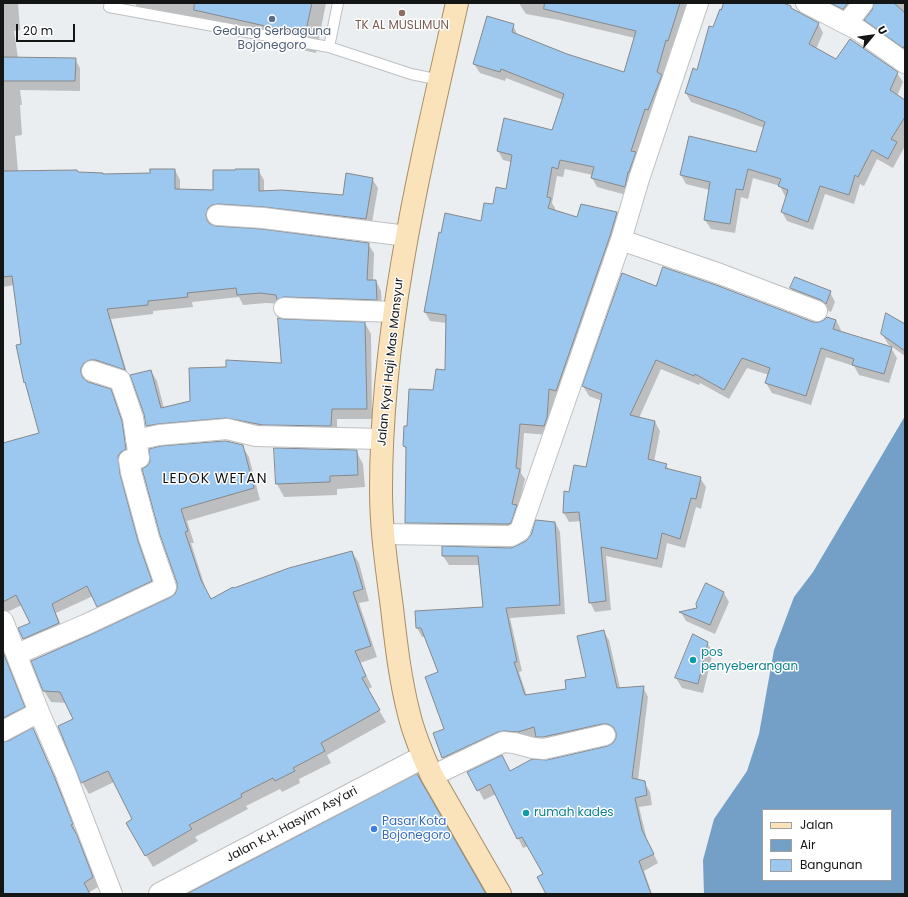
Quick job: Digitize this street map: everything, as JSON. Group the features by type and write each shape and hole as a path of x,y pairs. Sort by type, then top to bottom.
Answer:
{"main road":[{"name":"Jalan Kyai Haji Mas Mansyur","path":"457,3 407,236 394,312 382,439 381,492 383,534 397,652 409,714 423,756 432,776 500,894"},
{"name":"Jalan K.H. Hasyim Asy'ari","path":"160,894 423,756"}],"street":[{"path":"383,534 511,536 520,531 621,240 639,179 698,3"},
{"path":"806,3 847,23 905,63"},
{"path":"847,23 863,3"},
{"path":"217,215 263,218 407,236"},
{"path":"621,240 720,274 817,311"},
{"path":"284,308 394,312"},
{"path":"17,654 87,624 166,587 149,538 131,472 129,460 139,458 133,418 120,380 92,371"},
{"path":"136,440 159,435 227,429 256,436 382,439"},
{"path":"3,621 39,712 65,772 112,894"},
{"path":"3,731 39,712"},
{"path":"432,776 503,742 544,749 605,735"}],"lane":[{"path":"110,3 109,7 329,47 411,74 440,80"},
{"path":"329,47 338,3"}],"water":[{"path":"905,416 905,894 704,894 703,860 714,819 747,771 759,734 774,650 794,597 813,572"}],"building":[{"name":"Gedung Serbaguna Bojonegoro","path":"195,3 312,3 305,35 194,10"},
{"path":"545,3 680,3 668,41 666,40 657,72 662,75 648,110 645,109 631,151 636,152 628,172 625,187 591,178 594,167 560,160 558,169 552,167 547,197 551,198 548,208 577,217 581,204 617,212 556,391 549,389 547,418 544,426 520,424 516,468 520,469 512,504 517,505 511,523 405,523 406,447 403,446 404,426 407,426 409,389 433,390 436,369 445,370 446,315 424,312 439,232 441,233 445,213 481,221 484,203 493,204 496,187 506,189 512,155 497,151 504,118 552,130 564,94 501,69 500,72 473,64 487,16 514,24 512,32 567,54 624,72 636,31 544,9"},
{"path":"724,3 783,3 791,6 791,8 819,23 809,44 836,59 850,39 898,72 890,90 905,100 905,117 891,139 897,142 888,159 872,150 858,177 855,175 849,195 820,186 808,222 781,212 788,190 778,186 781,179 748,169 743,190 736,189 730,224 704,220 710,182 680,175 689,136 756,152 765,122 736,110 685,93 693,68 697,70 709,26 713,27"},
{"path":"831,3 848,3 843,9"},
{"path":"874,3 894,3 905,13 905,45 903,48 864,20 872,10"},
{"path":"3,57 76,58 75,81 3,81"},
{"path":"150,169 175,169 175,189 213,190 213,170 259,169 259,191 282,190 343,195 346,173 373,178 366,219 264,207 218,204 212,205 208,208 206,215 210,224 216,226 262,229 369,243 367,280 376,280 377,300 284,297 277,300 276,295 260,293 237,295 236,288 187,293 188,297 148,301 148,305 107,309 125,370 96,360 90,360 84,363 81,368 81,373 83,378 88,382 111,389 122,421 126,449 118,456 120,474 138,541 152,581 97,607 87,586 52,604 59,623 23,639 18,628 30,623 16,595 3,602 3,443 39,433 25,382 24,383 16,345 21,344 12,276 3,277 3,171 77,170 78,172 103,174 150,173"},
{"path":"663,267 716,285 813,322 819,322 827,317 836,320 833,329 892,347 884,374 852,365 854,359 821,348 806,396 765,383 770,368 742,358 724,390 695,374 694,376 656,360 630,415 655,421 648,459 667,464 665,468 701,477 696,499 691,498 680,539 662,533 657,559 601,547 606,601 589,603 579,512 563,513 564,491 569,492 574,465 586,467 602,394 582,386 622,273 656,286"},
{"path":"795,277 831,291 826,304 821,300 790,288"},
{"path":"886,313 905,324 905,351 881,334"},
{"path":"278,318 365,322 367,409 332,409 331,426 263,425 226,418 146,426 144,414 130,375 151,370 161,408 190,401 189,368 226,367 226,360 281,363"},
{"path":"226,441 243,445 254,488 181,509 188,531 185,532 201,580 211,599 233,587 234,588 289,568 352,551 363,589 353,592 371,646 355,651 366,676 362,678 380,710 321,743 325,751 293,768 295,771 275,781 273,778 241,794 242,797 189,825 192,829 145,856 126,823 132,819 108,771 81,783 58,726 73,719 60,692 43,691 31,661 92,634 175,594 177,583 160,535 142,469 150,462 149,449 161,446"},
{"path":"274,448 357,450 358,475 330,476 330,482 276,484"},
{"path":"536,520 555,522 560,605 506,608 517,662 514,662 525,695 566,689 565,680 586,677 577,636 604,630 617,688 644,686 632,778 645,781 647,795 635,798 642,830 654,854 639,861 651,894 546,894 537,877 543,874 522,837 517,839 490,784 477,791 467,772 502,755 510,771 532,759 547,760 608,746 613,743 616,738 616,732 613,727 608,724 602,724 543,737 536,737 534,727 518,732 498,732 442,758 433,733 444,729 425,677 438,672 421,628 416,628 415,611 483,607 478,556 442,556 442,546 511,548 526,541 531,535"},
{"path":"706,583 724,592 710,625 679,612 697,608 696,604"},
{"name":"pos penyeberangan","path":"693,634 708,642 698,684 675,678"},
{"path":"3,652 25,707 3,718"},
{"path":"33,728 54,776 73,824 71,825 77,835 93,877 84,883 90,894 3,894 3,742 8,741"},
{"name":"Pasar Kota Bojonegoro","path":"417,774 486,894 187,894"}],"place":[{"name":"TK AL MUSLIMUN","path":"402,13"},
{"name":"Gedung Serbaguna Bojonegoro","path":"272,19"},
{"name":"pos penyeberangan","path":"693,660"},
{"name":"rumah kades","path":"526,813"},
{"name":"Pasar Kota Bojonegoro","path":"374,829"}],"district":[{"name":"LEDOK WETAN","path":"215,479"}]}
